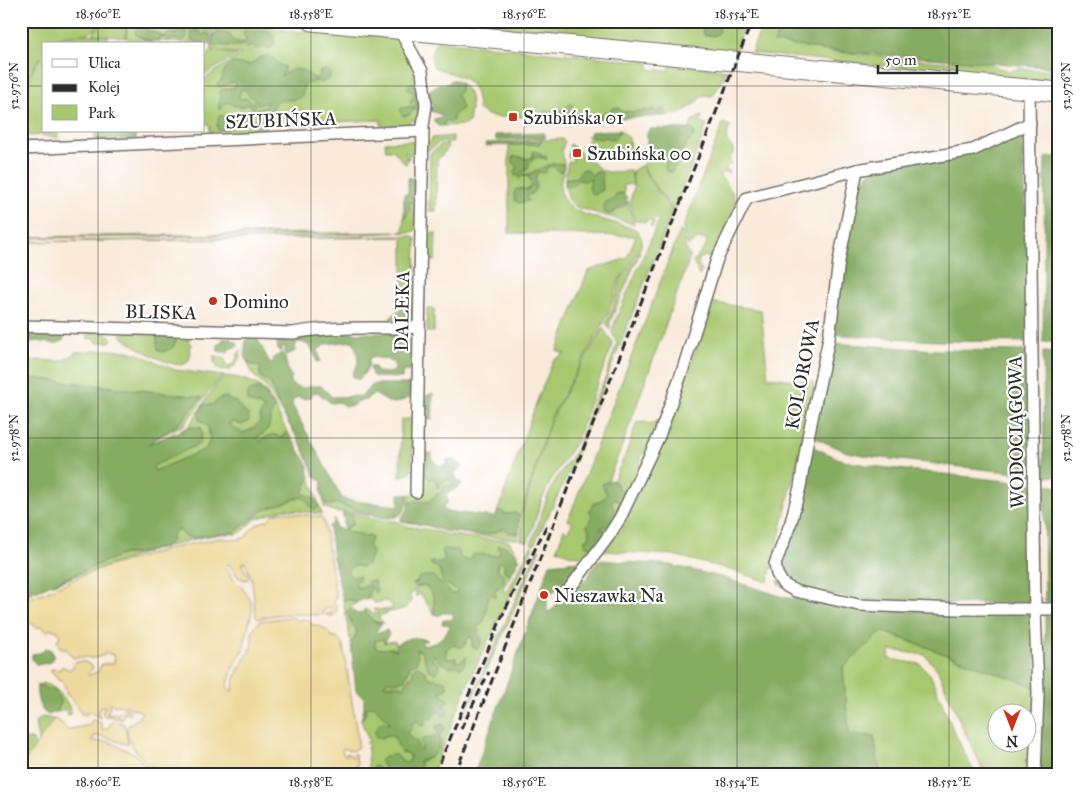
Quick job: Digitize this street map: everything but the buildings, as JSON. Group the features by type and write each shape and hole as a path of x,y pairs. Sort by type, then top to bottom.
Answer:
{"main road":[{"path":"312,21 1059,92"}],"street":[{"name":"DALEKA","path":"399,29 422,71 426,105 423,131 416,492"},
{"name":"WODOCIĄGOWA","path":"1029,89 1034,610 1038,693 1035,774"},
{"path":"567,592 620,518 659,436 683,369 717,259 747,198 857,170 973,150 1030,123"},
{"name":"SZUBIŃSKA","path":"21,149 423,131"},
{"name":"KOLOROWA","path":"857,170 839,261 829,338 808,437 800,487 792,522 775,564 776,571 781,581 795,591 860,605 1034,610"},
{"name":"BLISKA","path":"21,326 294,333 315,328 392,329 419,327"},
{"path":"1034,610 1059,609"}],"green space":[{"path":"21,21 105,21 90,32 64,35 54,42 42,42 42,56 27,80 21,98"},
{"path":"108,21 125,21 126,38 93,34 95,30"},
{"path":"126,21 208,21 211,38 209,35 202,42 155,41 160,38 175,37 166,36 142,38 152,42 127,39"},
{"path":"210,21 257,24 287,31 300,32 313,29 397,38 401,41 402,50 406,52 411,60 406,60 412,61 417,73 423,101 418,98 416,90 414,100 417,100 416,106 407,107 410,113 417,108 422,110 419,121 416,124 415,121 411,120 409,123 410,127 381,129 381,120 287,124 288,118 280,113 282,121 276,125 271,115 277,102 286,99 290,100 303,89 303,86 319,81 318,77 315,79 307,73 289,71 281,76 285,72 273,58 261,57 250,65 235,64 228,66 219,87 233,82 236,84 235,87 225,89 218,107 223,107 227,102 239,107 250,102 240,99 240,91 243,89 256,100 268,102 261,109 257,109 257,129 221,131 237,118 241,120 241,116 229,121 224,117 217,126 219,131 209,132 210,126 205,123 205,78 241,54 211,50 212,44 215,46 248,45 259,49 247,38 242,43 214,34 213,39"},
{"path":"439,21 746,21 735,52 441,24"},
{"path":"707,21 719,23 719,33 714,36 704,35 702,26"},
{"path":"764,21 789,21 805,43 818,50 941,62 953,61 959,56 983,59 999,68 1010,71 1021,68 1059,70 1059,83 751,53"},
{"path":"782,21 1059,21 1059,68 825,50 774,43"},
{"path":"139,28 160,34 161,37 166,36 170,32 175,36 177,31 181,29 187,35 186,39 180,41 160,38 152,42 136,35 135,30"},
{"path":"249,29 255,32 263,30 271,32 275,38 273,47 259,49 253,46 247,48 243,45 215,46 212,44 214,34 218,32 230,35 233,40 245,42 247,39 243,35 244,31"},
{"path":"197,30 203,35 207,32 211,38 211,44 206,46 205,42 191,41 192,32"},
{"path":"86,34 107,36 110,42 57,42 69,36"},
{"path":"437,41 649,62 649,69 669,71 670,64 728,70 712,96 703,95 691,107 681,113 670,116 664,116 666,112 657,112 654,109 622,112 618,108 612,108 610,112 602,115 582,116 579,120 574,120 573,116 567,116 573,105 571,104 562,110 556,109 540,119 541,122 530,122 529,117 519,117 518,114 495,117 485,114 478,109 474,90 465,79 434,67 432,54"},
{"path":"210,52 238,54 205,74 205,60"},
{"path":"269,55 285,67 281,76 294,69 302,70 315,79 320,71 326,70 330,72 330,78 323,82 314,81 303,86 301,96 296,100 283,100 274,104 271,115 276,125 265,125 265,133 260,133 259,129 254,126 253,121 258,117 257,109 261,109 268,102 257,105 256,100 243,89 240,91 240,99 246,98 254,102 255,108 252,108 249,104 238,106 227,102 224,103 222,109 219,109 221,97 219,93 221,90 235,87 236,84 233,82 219,87 217,84 222,80 224,70 233,63 250,65 261,57"},
{"path":"42,57 42,132 58,132 58,138 41,135 29,136 28,132 21,132 21,101 36,63"},
{"path":"451,80 460,83 460,91 457,95 462,108 454,115 452,122 445,121 443,126 438,126 434,119 442,117 442,115 431,111 433,105 430,102 429,91 438,84 447,84"},
{"path":"411,83 417,84 418,98 421,100 422,110 414,109 409,115 403,116 400,111 401,108 416,106 416,99 411,104 410,102 415,96 415,93 408,90 408,86"},
{"path":"460,83 469,95 471,106 469,111 470,121 464,125 443,126 445,121 453,120 453,115 462,108 457,95"},
{"path":"571,104 573,105 567,116 573,116 574,120 541,122 540,116 543,111 562,110"},
{"path":"612,108 619,108 622,112 654,109 657,112 663,108 666,112 664,116 579,120 582,116 602,115 606,111 610,112"},
{"path":"244,111 244,120 237,119 219,131 217,126 219,116 222,115 229,121 235,115 240,117"},
{"path":"702,116 700,123 707,125 673,213 671,207 649,178 643,165 649,152 653,155 659,149 663,150 668,157 666,162 676,166 681,152 694,136 694,131 690,129 692,121"},
{"path":"723,123 731,126 727,140 732,147 733,153 729,160 732,163 725,168 725,170 729,170 728,173 724,172 719,175 734,196 736,206 735,212 709,267 710,259 705,256 699,259 698,264 702,271 699,276 693,262 706,246 707,239 698,239 688,246 683,229"},
{"path":"650,129 690,129 695,133 678,157 678,162 672,172 667,172 665,169 669,159 663,150 659,149 657,155 649,152 647,148 647,133"},
{"path":"620,130 629,138 630,148 626,152 615,155 609,154 597,149 588,142 588,135 599,138 606,137 618,135"},
{"path":"620,130 615,139 610,140 607,137 597,139 588,135 592,131"},
{"path":"1022,131 1033,342 936,341 832,334 853,207 860,183 870,172"},
{"path":"95,132 136,132 136,139 95,141"},
{"path":"545,133 545,138 496,140 495,135"},
{"path":"453,136 453,142 440,142 427,151 428,143 433,138"},
{"path":"563,139 565,141 562,150 564,164 551,164 524,175 522,172 529,163 537,157 544,159 534,154 528,159 514,156 517,169 514,172 529,177 533,185 527,190 520,188 516,201 523,203 527,199 525,197 532,193 536,187 535,179 537,173 546,171 548,167 553,166 559,172 563,171 561,190 566,203 572,208 587,215 635,229 642,239 641,247 619,279 609,313 551,417 520,517 516,513 506,514 498,510 554,359 565,354 557,351 588,271 627,258 636,236 509,233 509,146 539,144 542,140"},
{"path":"542,140 539,144 486,146 486,143"},
{"path":"412,141 415,145 415,152 409,154 408,160 408,154 405,151 407,163 405,164 393,150 386,150 385,142"},
{"path":"448,144 445,152 437,160 436,211 429,211 430,153 441,145"},
{"path":"570,144 600,169 607,172 631,171 633,186 629,184 624,186 624,194 621,193 615,196 608,214 612,214 623,207 628,201 634,224 576,207 569,200 565,186 580,180 591,178 590,184 594,195 592,175 585,169 577,177 565,179 568,162 573,161 572,157 568,158"},
{"path":"532,152 540,153 541,156 546,156 547,160 537,157 529,163 528,169 522,172 524,175 547,165 557,163 564,164 564,169 559,172 553,166 548,167 544,173 538,172 534,190 526,197 529,201 518,203 514,196 516,189 527,190 533,185 529,177 523,176 519,179 519,173 515,176 514,172 517,169 513,162 514,156 528,159 532,157 534,154"},
{"path":"1059,156 1059,343 1043,342 1045,158"},
{"path":"642,165 648,178 670,208 670,219 571,468 534,545 531,544 548,495 558,476 577,449 593,404 605,379 617,343 612,332 616,319 659,220 655,218 652,227 650,226 652,222 650,219 647,222 635,221 630,201 634,187 632,171"},
{"path":"585,169 592,175 596,172 601,172 603,190 594,195 591,193 589,188 591,178 585,181 578,180 571,186 565,186 565,179 577,177 581,170"},
{"path":"408,178 413,178 414,201 409,203 410,210 404,218 404,194 408,194"},
{"path":"414,178 417,178 416,230 412,232 328,235 21,238 21,187 24,237 403,232 404,218 406,217 409,203 414,201"},
{"path":"621,193 627,198 626,203 610,214 604,212 604,203 613,199 616,194"},
{"path":"680,231 682,232 690,257 621,449 607,482 602,484 607,495 604,499 593,504 592,516 587,526 590,532 589,538 584,540 594,549 580,556 567,553 557,549 564,529 567,532 573,523 568,520"},
{"path":"428,233 436,233 435,261 428,260"},
{"path":"412,236 416,239 414,313 410,311 405,300 403,300 403,237 21,242"},
{"path":"640,252 610,322 610,330 606,323 612,312 621,278 628,272"},
{"path":"403,300 410,302 410,311 414,313 413,321 406,322 400,319 395,322 393,319 389,319 402,307"},
{"path":"709,302 761,310 768,377 814,382 806,425 768,582 673,555 604,551 622,529 672,414 699,341"},
{"path":"427,309 434,309 434,332 427,332"},
{"path":"603,328 612,341 612,347 576,442 551,480 542,499 528,542 521,540 523,511 550,422"},
{"path":"21,330 61,331 64,336 63,341 55,344 38,341 21,343"},
{"path":"89,332 104,333 112,339 110,342 97,343 95,339 87,338 86,334"},
{"path":"121,333 156,333 167,338 165,333 187,336 192,345 189,347 190,359 185,364 164,361 123,338"},
{"path":"156,333 165,333 167,338 175,336 176,342 172,348 163,352 158,350"},
{"path":"315,333 396,333 399,340 409,346 412,358 410,368 408,371 402,372 402,378 375,377 372,375 370,366 375,367 376,372 389,373 395,371 395,367 391,361 372,357 369,359 366,371 358,380 353,377 358,360 357,350 353,341 326,344 318,350 320,361 317,362 313,351 306,344 298,342 295,351 287,355 285,353 285,346 283,346 281,352 278,350 277,342 266,336"},
{"path":"403,333 413,341 414,371 408,371 410,368 396,334"},
{"path":"251,336 256,336 270,363 274,362 273,358 282,353 292,377 291,384 300,388 321,386 332,397 362,396 375,384 413,384 412,397 396,403 388,402 375,394 352,406 345,406 339,402 331,403 317,392 313,393 311,397 304,399 298,397 293,400 292,405 342,498 399,506 399,494 408,494 402,513 396,517 381,517 337,503 331,505 324,503 321,491 322,482 315,476 302,446 280,409 271,384 260,376 261,367 251,364 246,360 246,340"},
{"path":"231,338 232,341 237,342 238,346 229,349 228,353 218,351 218,345 223,339"},
{"path":"830,343 936,350 1034,351 1034,475 873,457 847,452 813,437"},
{"path":"128,351 175,370 224,376 216,382 185,424 155,439 181,422 201,397 21,377 21,368 32,361 59,361 70,357 75,352"},
{"path":"241,351 238,362 230,370 219,369 214,362 214,355 225,359 227,366 234,364 238,353"},
{"path":"1043,352 1059,353 1059,477 1044,476"},
{"path":"246,359 250,364 261,367 259,373 271,384 280,409 268,389 253,375"},
{"path":"226,376 249,381 264,390 287,431 281,438 260,442 257,437 269,426 269,418 274,409 248,402 259,405 264,409 260,415 260,422 251,430 242,433 228,424 234,422 241,425 249,421 236,402 231,401 199,419 208,426 210,440 206,449 154,471 152,466 199,444 201,428 188,427 217,383"},
{"path":"21,377 202,397 181,422 147,445 188,427 201,428 202,434 199,444 153,466 154,471 206,449 210,440 208,426 199,419 200,411 204,404 212,405 220,398 227,397 231,401 237,402 237,406 241,406 243,411 248,414 249,421 241,425 234,422 228,424 242,433 251,430 260,422 260,415 264,409 259,405 248,402 247,394 252,390 259,389 267,395 267,401 273,404 274,409 268,428 257,437 260,441 273,434 281,438 287,431 307,463 310,477 303,493 313,497 319,507 315,510 301,497 264,510 235,532 191,538 177,530 172,535 173,540 162,547 143,552 123,554 21,597"},
{"path":"433,393 432,420 426,419 430,409 425,409 426,396"},
{"path":"413,418 411,473 400,477 401,420"},
{"path":"660,420 649,447 642,455 639,470 607,533 599,530 612,505 612,499 615,499 618,489 617,483 613,481 625,456 637,422 650,424"},
{"path":"811,446 844,461 871,466 1034,484 1035,602 958,604 860,600 778,585"},
{"path":"423,453 427,453 438,488 442,482 448,479 454,485 444,489 427,502 409,503 409,494 421,494"},
{"path":"427,453 432,453 432,459 439,466 447,464 447,460 453,460 463,466 454,473 457,480 462,483 446,495 448,501 447,504 443,505 445,511 495,517 498,510 506,514 516,513 520,517 519,533 509,533 504,528 482,535 443,531 429,526 401,521 401,518 408,509 409,503 414,501 428,502 442,492 444,486 454,485 448,479 442,482 438,488 434,478 429,479 424,469 427,466"},
{"path":"310,477 322,514 284,509 256,519 237,534 203,537 157,549 53,584 123,554 136,554 172,535 177,530 182,532 235,532 264,510 301,497 318,507 303,493"},
{"path":"611,480 617,483 618,489 623,491 622,499 619,502 615,499 612,500 612,505 616,512 613,520 606,527 601,527 600,530 604,529 607,533 594,549 586,546 584,540 589,538 590,532 587,526 592,516 589,511 607,495 602,484"},
{"path":"1044,485 1059,487 1059,602 1045,602"},
{"path":"324,503 336,503 370,516 350,512 336,512 324,507"},
{"path":"343,513 352,514 353,525 346,527 346,531 359,533 362,536 370,535 372,540 368,544 372,552 368,563 362,567 354,565 347,572 352,577 360,576 359,580 355,581 357,588 369,585 367,581 374,581 377,590 375,593 371,586 368,597 356,603 351,600 343,600 333,557 329,526 332,525 334,519 336,528 343,530 343,522 345,520"},
{"path":"352,514 380,521 396,521 406,526 443,534 504,540 510,542 520,559 518,562 517,559 500,550 500,553 496,556 482,554 468,560 445,559 441,563 431,562 431,565 436,566 457,590 457,593 451,594 433,576 414,583 416,587 424,585 432,594 434,614 421,595 418,594 416,597 416,590 414,590 412,594 409,594 411,603 408,606 378,617 384,623 372,621 363,610 365,609 377,615 378,613 373,609 387,610 393,608 386,601 374,603 371,599 361,600 368,597 370,585 376,592 374,581 368,582 369,585 357,588 352,577 346,572 354,565 372,539 370,535 362,537 346,531 346,527 351,526"},
{"path":"504,528 515,534 519,533 518,539 476,536 461,532 478,534 499,531"},
{"path":"498,545 511,550 518,562 511,574 504,571 504,564 501,562 497,564 497,569 504,575 504,582 494,591 497,596 495,597 493,594 489,596 485,618 482,624 478,626 480,631 477,634 482,638 482,643 478,649 472,647 472,637 468,637 465,645 460,648 453,645 446,649 446,657 449,659 456,658 455,662 467,657 464,665 459,668 457,666 449,667 437,660 435,655 433,655 432,660 439,664 440,669 436,673 428,669 422,652 416,649 418,658 416,663 409,666 405,680 387,681 384,685 400,685 404,688 413,675 413,668 418,666 424,670 428,678 445,681 448,685 446,690 440,692 447,698 448,702 443,706 447,708 448,713 445,717 438,711 431,719 426,718 425,725 421,726 417,721 412,723 412,728 407,733 411,739 417,740 419,749 422,750 421,740 435,736 438,733 436,726 443,724 445,729 440,735 438,750 432,756 418,762 421,763 418,772 411,768 412,774 373,774 372,769 374,766 379,768 381,773 385,773 380,761 385,756 395,755 407,764 410,759 409,754 401,752 394,737 387,735 382,738 375,736 375,730 381,722 386,722 389,725 389,721 374,706 367,708 361,720 364,698 356,691 351,643 356,637 357,630 352,625 347,611 351,608 357,614 364,612 370,616 372,621 382,624 376,631 378,633 387,630 389,634 386,643 384,643 383,639 375,641 375,647 379,649 392,648 396,651 397,644 412,638 428,640 422,641 422,645 432,644 446,633 451,625 442,624 443,620 451,620 454,616 451,613 442,613 439,616 434,614 434,601 430,591 424,585 416,587 413,584 418,582 418,578 433,576 451,594 457,593 457,590 443,583 441,574 438,569 431,565 431,562 441,563 445,559 442,552 443,549 457,550 461,558 468,560 475,554 496,556 500,553"},
{"path":"531,546 533,547 469,681 432,774 412,774 410,768 417,762 430,758 441,745 440,735 443,725 436,726 438,733 435,737 428,737 423,750 419,750 407,733 411,723 426,718 438,711 441,712 444,697 440,692 444,681 428,678 424,670 410,677 404,688 384,686 387,681 395,682 408,673 415,649 422,652 428,669 436,673 432,655 449,667 463,665 466,658 455,662 456,658 449,659 446,657 446,649 453,645 465,645 468,637 472,637 482,643 477,634 478,625 485,620 486,603 489,596 493,593 497,596 494,591 500,587 497,564 501,562 504,564 504,571 511,574 502,590 507,592"},
{"path":"538,549 540,549 500,642 464,715"},
{"path":"587,560 579,573 547,596 547,613 556,607 556,601 586,580 598,560 671,565 721,577 783,597 859,609 1035,612 1036,687 882,631 843,668 849,734 874,736 880,774 474,774 550,564"},
{"path":"343,600 351,600 356,603 347,611 356,631 356,635 351,643"},
{"path":"1045,611 1059,611 1059,774 1039,774 1045,681"},
{"path":"881,631 1036,687 1035,702 988,702 988,752 1032,752 1031,774 985,774 937,669 925,655 890,650 889,659 920,664 930,674 954,732 975,774 880,774 874,736 849,735 843,668"},
{"path":"383,639 384,643 396,642 396,651 392,648 379,649 375,647 375,641"},
{"path":"45,648 50,649 54,655 51,662 37,665 32,660 32,654 40,653"},
{"path":"44,683 54,688 62,695 72,714 66,715 67,712 64,709 57,712 61,703 53,689 37,686"},
{"path":"37,686 53,690 56,693 61,703 57,712 48,715 42,710 37,694"},
{"path":"373,706 389,721 387,735 396,739 404,746 409,760 407,764 395,755 384,767 385,773 368,774 367,747 369,746 366,743 369,741 361,720 367,708"},
{"path":"42,717 54,719 63,724 28,774 23,740 32,739 36,747 39,746 35,722"}],"sand":[{"path":"282,512 321,517 324,521 336,597 333,603 337,606 336,614 332,616 326,615 327,613 332,614 331,611 333,609 330,607 323,611 324,614 321,615 281,615 258,619 256,617 252,580 245,562 243,562 242,566 249,576 248,579 244,580 238,577 229,564 226,567 251,601 252,610 243,650 233,667 227,687 233,691 237,674 250,650 252,633 260,621 292,617 297,621 301,619 309,620 312,625 326,630 332,637 337,637 343,645 358,741 358,747 352,751 343,748 342,751 345,756 347,753 352,757 354,753 356,755 355,758 358,763 356,767 357,774 158,774 136,751 128,737 129,724 138,719 142,712 126,706 114,706 111,703 109,704 108,715 114,713 119,717 117,714 126,708 131,715 124,713 121,720 105,716 102,713 105,707 103,706 98,712 100,718 88,711 86,715 82,714 72,699 66,694 67,691 61,680 51,672 51,669 60,670 62,666 69,670 75,662 81,662 87,663 93,668 87,674 90,675 99,671 100,666 103,664 113,664 114,655 107,653 93,658 73,658 66,649 60,647 57,641 60,636 58,631 51,629 47,631 40,626 38,628 28,621 22,628 26,631 27,635 21,639 21,602 99,569 172,548 220,538 239,540 245,538 255,526 269,520 272,515"},
{"path":"54,719 63,724 67,730 90,725 92,720 101,723 103,730 109,727 111,722 123,723 126,729 128,744 98,736 94,736 92,741 109,742 135,754 154,774 21,774 21,767"}],"railway":[{"path":"455,774 752,21"},
{"path":"435,774 504,612 547,525"},
{"path":"461,729 489,672"}],"place":[{"name":"Szubińska 01","path":"513,117"},
{"name":"Szubińska 00","path":"577,153"},
{"name":"Domino","path":"213,301"},
{"name":"Nieszawka Na","path":"544,595"}]}
